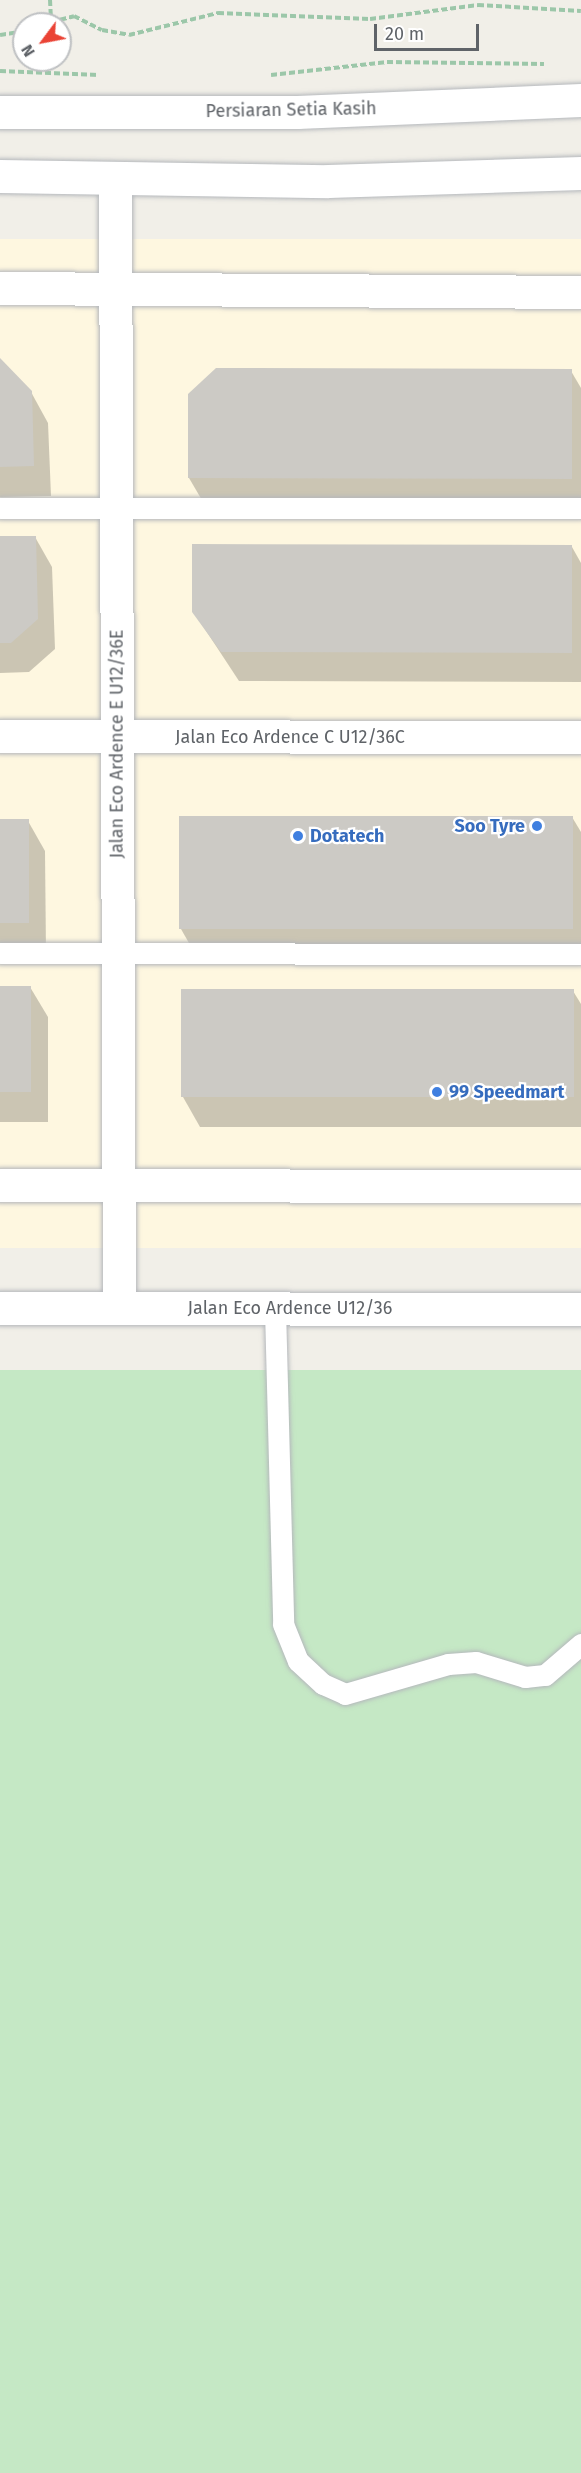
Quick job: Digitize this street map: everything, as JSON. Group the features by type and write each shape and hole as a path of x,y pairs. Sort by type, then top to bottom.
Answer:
{"street":[{"name":"Persiaran Setia Kasih","path":"0,112 297,112 581,100"},
{"path":"0,176 328,181 581,173"},
{"name":"Jalan Eco Ardence E U12/36E","path":"115,179 120,1308"},
{"path":"0,288 115,291 581,292"},
{"name":"Jalan Eco Ardence C U12/36C","path":"0,736 581,737"},
{"path":"0,1185 581,1186"},
{"name":"Jalan Eco Ardence U12/36","path":"0,1308 581,1309"}],"lane":[{"path":"0,508 581,508"},
{"path":"0,953 581,954"},
{"path":"275,1308 283,1624 298,1661 323,1684 345,1694 448,1664 476,1662 525,1677 545,1675 581,1644"}],"path":[{"path":"72,16 102,30 129,35 218,13 370,19 478,4 581,11"},
{"path":"268,75 387,62 547,64"},
{"path":"0,71 104,75"}],"shaded area":[{"path":"0,239 581,239 581,1248 0,1248"}],"green space":[{"path":"0,1370 581,1370 581,2473 0,2473"}],"building":[{"path":"0,358 32,391 34,466 0,467"},
{"path":"216,368 572,369 572,479 188,478 188,394"},
{"path":"0,536 36,536 38,619 11,643 0,643"},
{"path":"192,544 572,545 572,653 221,652 192,612"},
{"path":"179,816 573,816 573,929 179,929"},
{"path":"0,819 29,819 29,923 0,923"},
{"path":"0,986 31,986 31,1092 0,1092"},
{"path":"181,989 574,989 574,1097 181,1097"}],"place":[{"name":"Soo Tyre","path":"537,826"},
{"name":"Dotatech","path":"298,836"},
{"name":"99 Speedmart","path":"437,1092"}]}
